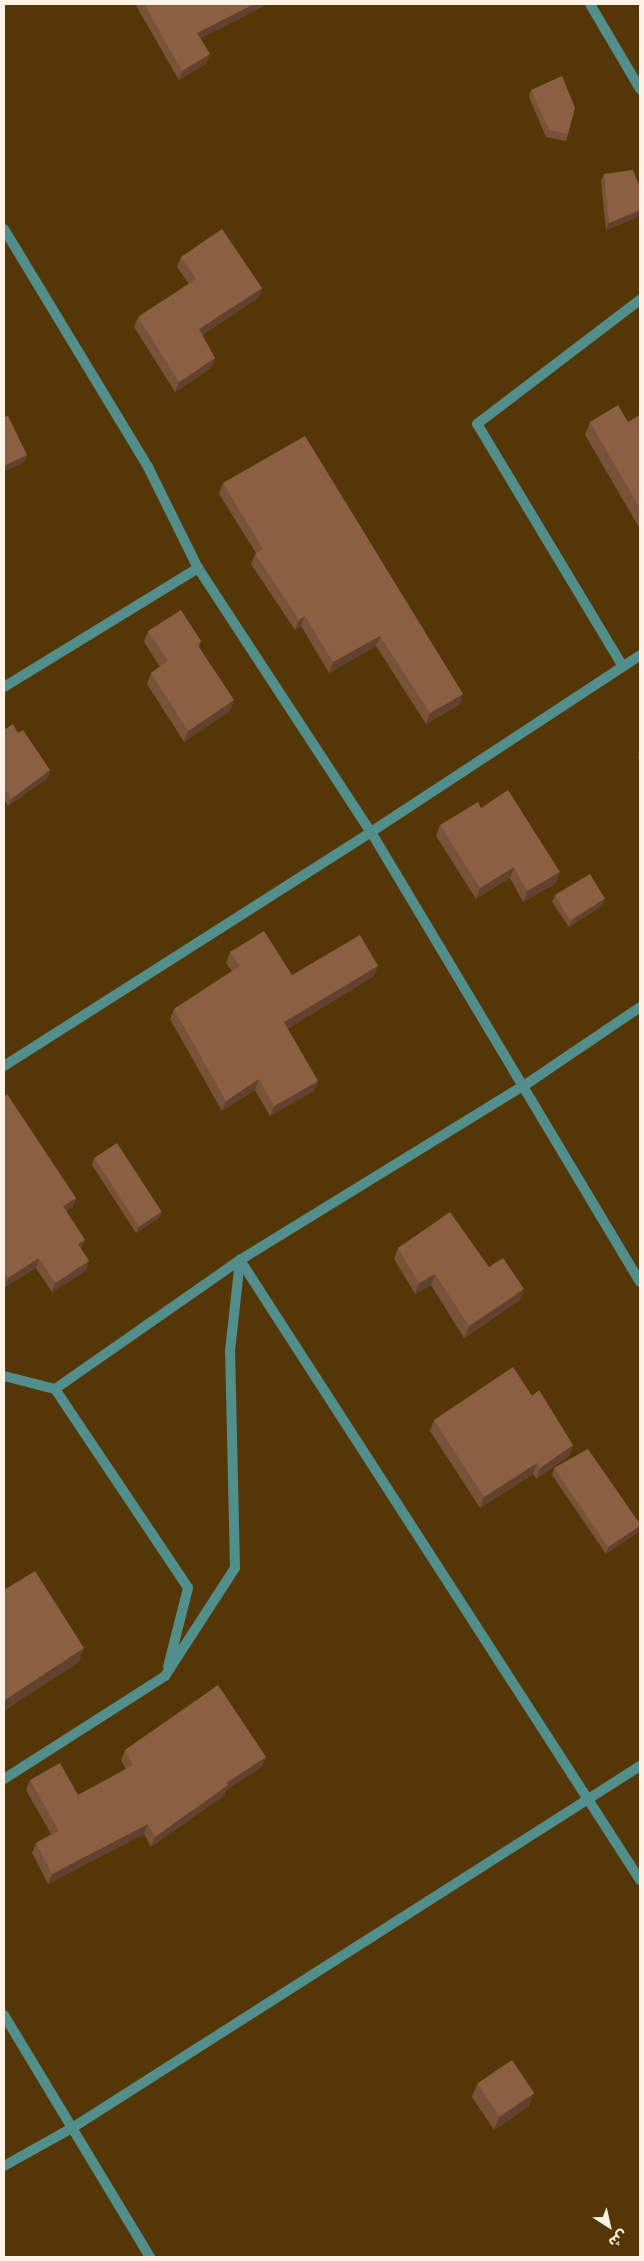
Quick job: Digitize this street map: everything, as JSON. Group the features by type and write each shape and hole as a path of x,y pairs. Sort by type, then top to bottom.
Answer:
{"street":[{"path":"590,4 640,89"},
{"path":"4,229 148,467 198,568 371,832 525,1085 640,1282"},
{"path":"622,665 477,424 640,300"},
{"path":"4,687 198,568"},
{"path":"4,1066 371,832 622,665 640,655"},
{"path":"55,1390 240,1260 525,1085 640,1007"},
{"path":"4,1778 166,1676 235,1568 230,1351 240,1260"},
{"path":"240,1260 590,1798 640,1880"},
{"path":"4,1376 55,1390 188,1588 166,1676"},
{"path":"4,2166 72,2128 640,1766"},
{"path":"4,2015 150,2257"}],"building":[{"path":"144,4 254,4 197,33 210,54 182,71"},
{"path":"562,76 575,108 568,134 549,130 531,90"},
{"path":"633,170 640,188 640,210 609,223 604,174"},
{"path":"222,229 262,288 199,329 215,358 179,382 138,317 196,279 181,257"},
{"path":"618,405 628,422 640,415 640,508 590,422"},
{"path":"8,416 27,455 4,466 4,417"},
{"path":"305,436 463,694 430,713 380,636 333,662 305,616 299,620 255,554 263,549 223,483"},
{"path":"181,610 201,641 197,644 234,700 188,731 151,673 168,661 148,631"},
{"path":"13,724 18,733 23,730 50,770 11,799 4,788 4,730"},
{"path":"508,790 560,872 527,891 514,867 480,888 440,825 478,802 481,808"},
{"path":"590,874 605,899 570,920 555,895"},
{"path":"264,931 292,975 360,935 378,966 284,1022 318,1081 274,1106 259,1079 226,1101 174,1009 240,966 230,952"},
{"path":"7,1094 76,1198 63,1206 85,1240 78,1244 89,1261 55,1283 39,1258 8,1278 4,1271 4,1097"},
{"path":"117,1143 162,1212 139,1226 94,1158"},
{"path":"450,1212 489,1267 503,1258 524,1289 469,1326 435,1274 419,1283 398,1248"},
{"path":"513,1367 532,1396 539,1390 573,1445 540,1468 537,1463 484,1497 434,1420"},
{"path":"588,1449 640,1524 640,1526 608,1547 554,1468"},
{"path":"35,1571 84,1648 5,1700 4,1590"},
{"path":"218,1685 266,1757 226,1783 228,1785 155,1837 148,1824 52,1874 36,1843 59,1831 30,1780 60,1763 78,1795 133,1765 125,1750"},
{"path":"512,2060 534,2093 500,2117 477,2083"}]}
